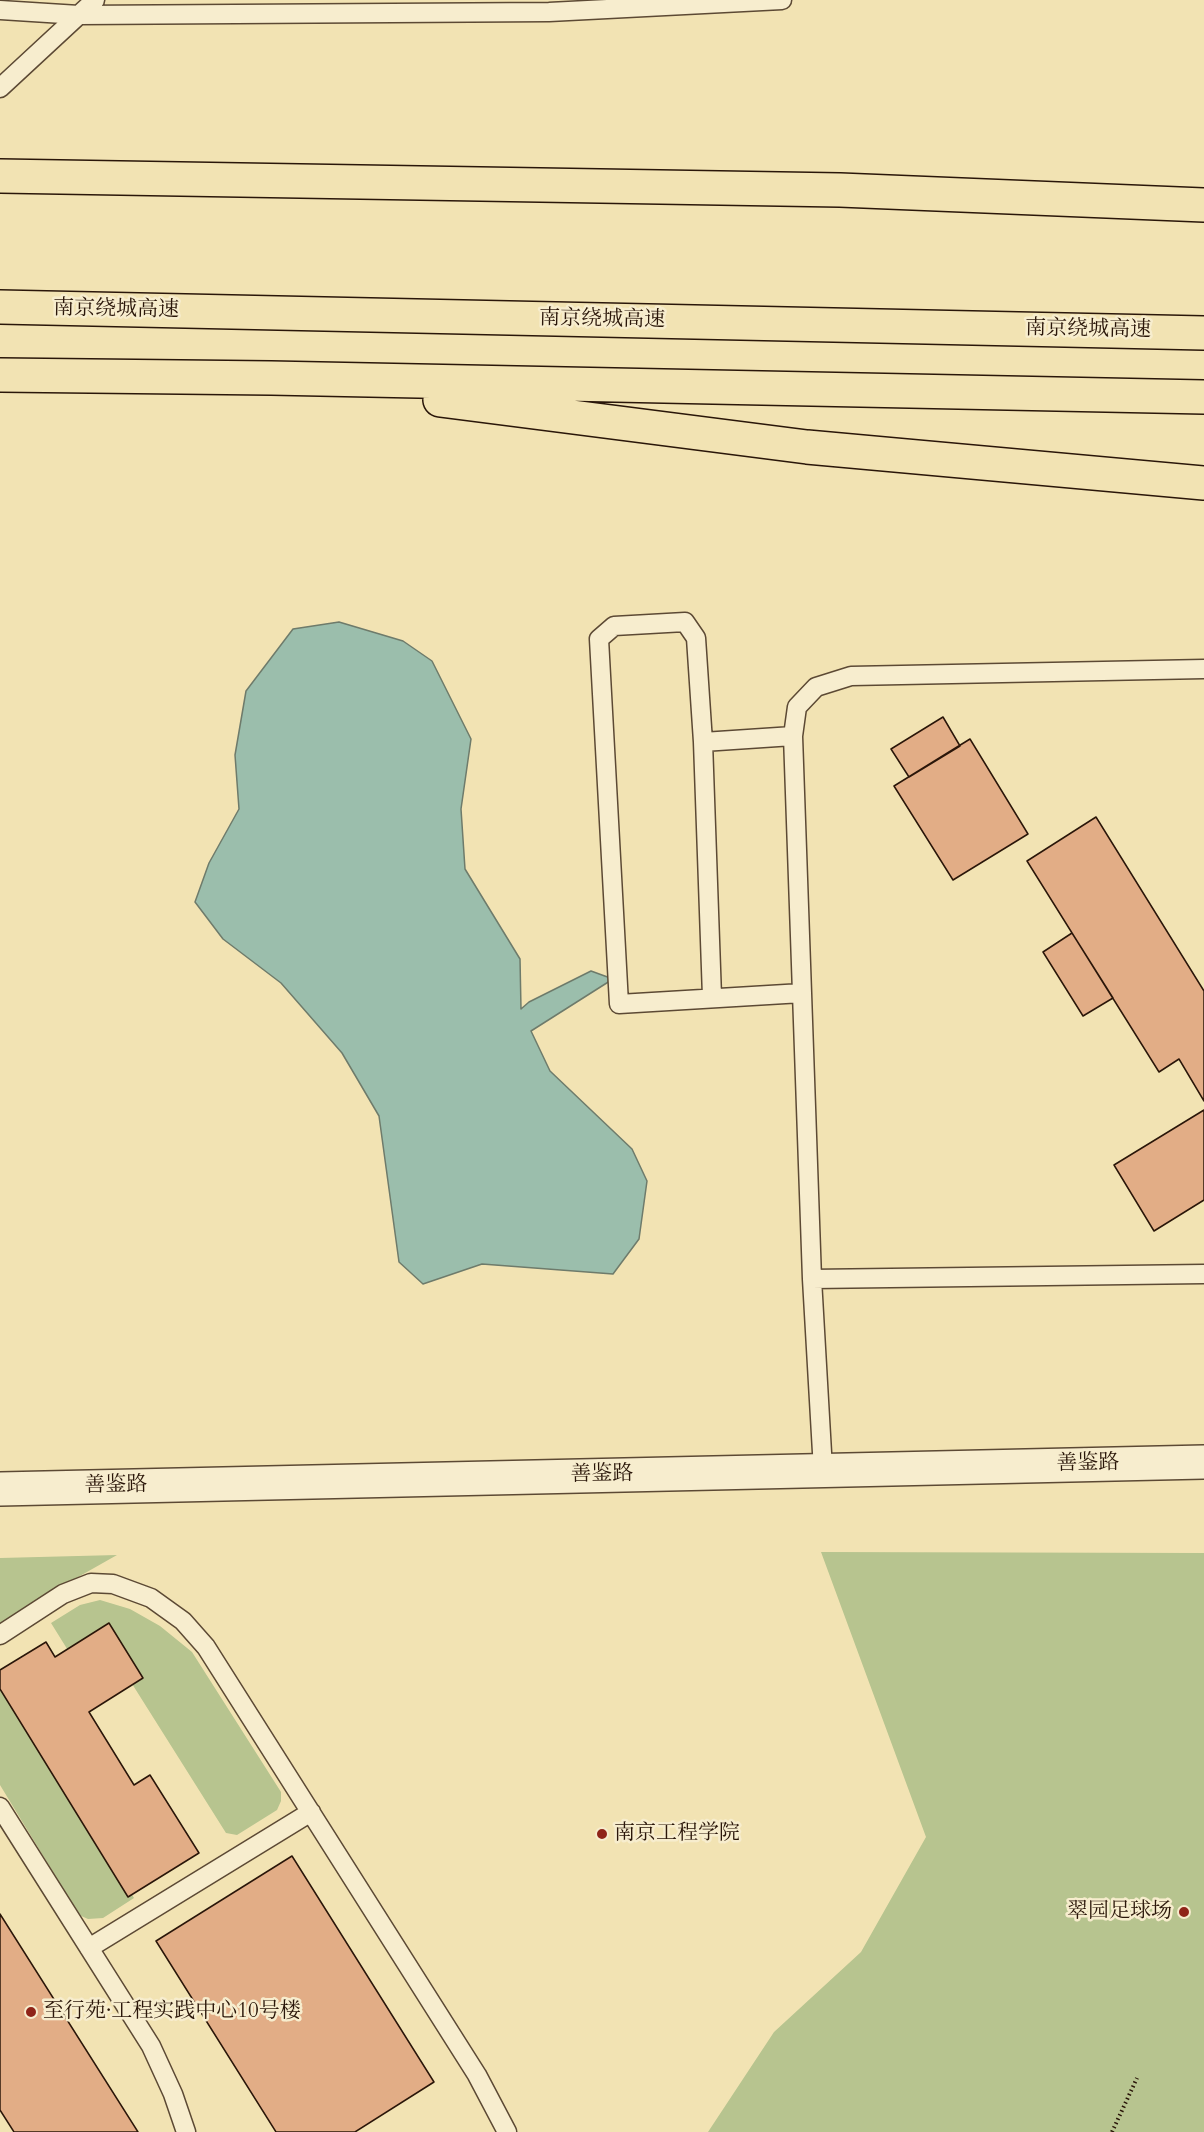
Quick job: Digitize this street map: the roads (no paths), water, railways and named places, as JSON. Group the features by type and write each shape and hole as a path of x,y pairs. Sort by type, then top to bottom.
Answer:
{"highway":[{"path":"0,176 840,190 1204,205"},
{"name":"南京绕城高速","path":"0,307 1204,333"},
{"path":"0,375 271,378 1204,397"},
{"path":"271,378 807,447 1204,483"}],"street":[{"name":"善鉴路","path":"0,1489 1204,1462"}],"lane":[{"path":"0,88 95,0"},
{"path":"0,10 79,15 549,12 611,4 782,0"},
{"path":"712,997 703,742 696,638 685,622 614,626 599,639 619,1004 802,993"},
{"path":"823,1470 812,1279 793,736 797,708 816,687 851,676 1204,669"},
{"path":"703,742 793,736"},
{"path":"812,1279 1204,1274"},
{"path":"0,1635 63,1594 91,1583 113,1584 151,1598 183,1621 206,1647 311,1812 477,2075 507,2132"},
{"path":"0,1807 151,2046 173,2094 186,2132"},
{"path":"89,1948 311,1812"}],"place":[{"name":"南京工程学院","path":"602,1834"},
{"name":"翠园足球场","path":"1184,1912"},
{"name":"至行苑·工程实践中心10号楼","path":"31,2012"}]}
